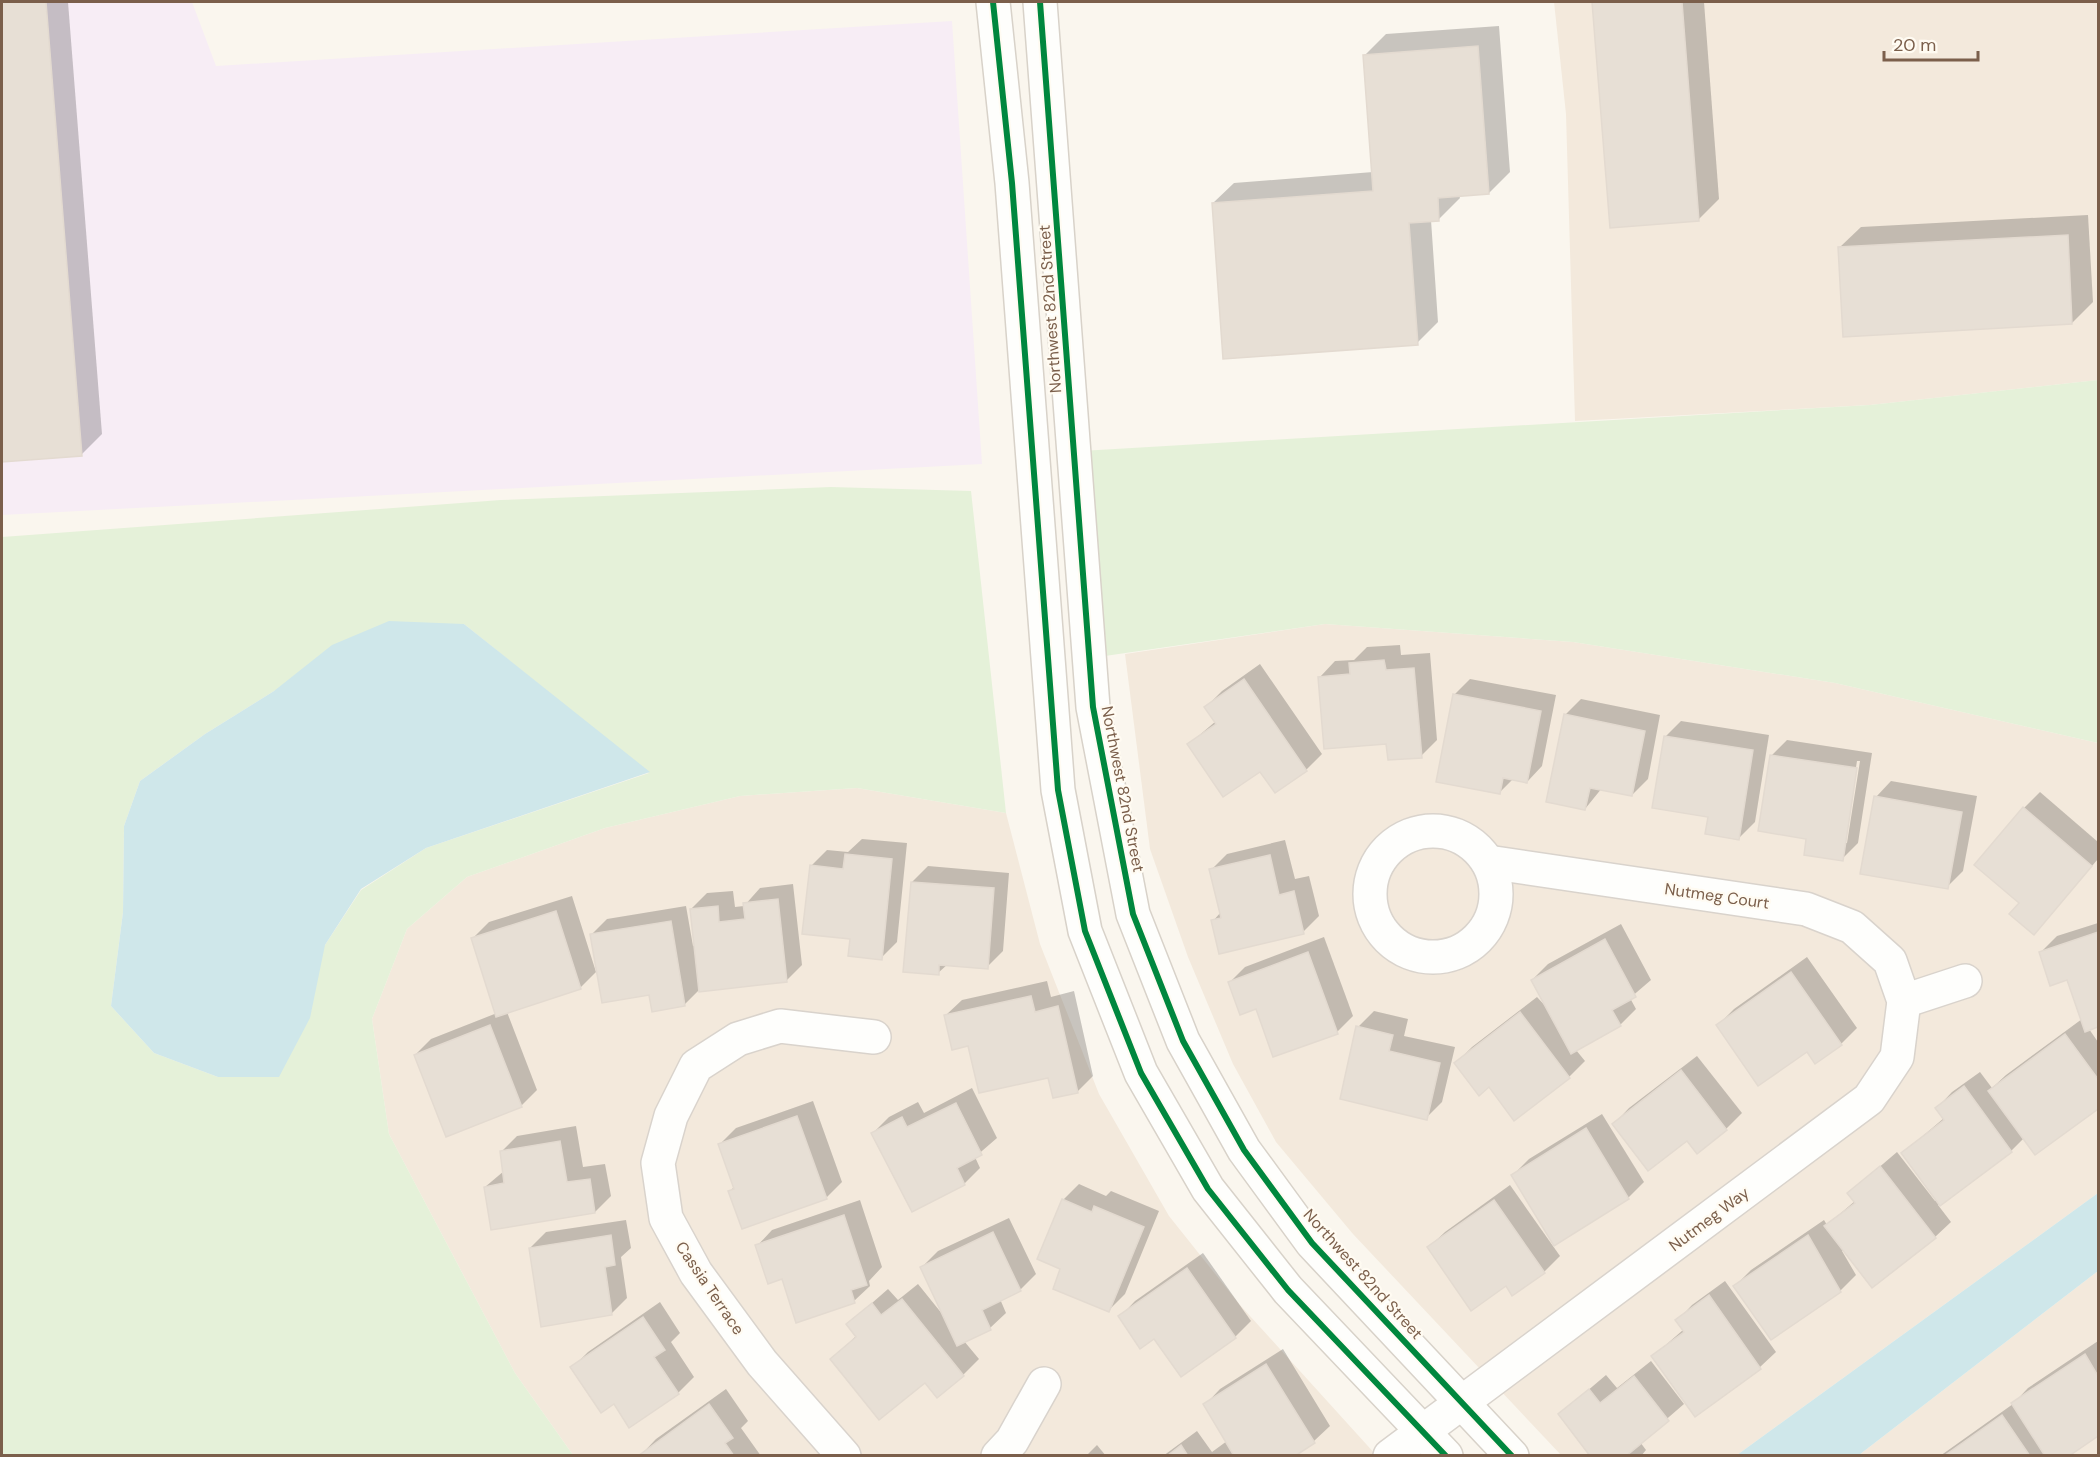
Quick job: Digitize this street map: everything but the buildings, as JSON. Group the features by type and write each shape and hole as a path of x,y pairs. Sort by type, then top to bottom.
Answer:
{"street":[{"name":"Northwest 82nd Street","path":"993,2 1012,183 1058,790 1085,931 1141,1073 1208,1189 1288,1290 1446,1455"},
{"name":"Northwest 82nd Street","path":"1040,2 1082,588 1093,706 1133,914 1183,1041 1244,1150 1312,1243 1512,1455"},
{"name":"Nutmeg Court","path":"1488,862 1806,909 1852,927 1890,961 1904,1001"},
{"path":"1904,1001 1965,981"},
{"name":"Nutmeg Way","path":"1462,1403 1869,1099 1897,1057 1904,1001"},
{"name":"Cassia Terrace","path":"844,1455 762,1363 696,1273 666,1218 658,1163 671,1116 696,1066 738,1039 780,1026 874,1037"},
{"path":"998,1455 1012,1442 1044,1384"},
{"path":"1390,1455 1462,1403"}],"shaded area":[{"path":"2,2 192,2 216,66 952,21 982,464 2,515"},
{"path":"1554,2 2098,2 2098,380 1870,405 1575,421 1566,114"},
{"path":"1325,624 1573,642 1835,683 2098,743 2098,1193 1737,1455 1561,1455 1353,1234 1276,1142 1233,1064 1188,957 1150,849 1125,654"},
{"path":"857,788 1006,813 1040,944 1099,1094 1169,1216 1240,1305 1376,1455 573,1455 515,1373 389,1134 372,1019 407,929 467,877 605,828 740,796"},
{"path":"2098,1271 2098,1455 1859,1455"}],"green space":[{"path":"2098,380 2098,743 1835,683 1573,642 1325,624 1098,657 1081,451 1870,405"},
{"path":"831,487 971,491 1006,813 857,788 740,796 605,828 467,877 407,929 372,1019 389,1134 515,1373 573,1455 2,1456 2,537 501,500","holes":["464,624 649,773 426,848 361,890 325,945 218,1077 154,1053 111,1006 123,912 124,826 140,781 205,734 274,691"]}],"water":[{"path":"389,621 464,624 650,772 426,848 361,889 325,945 310,1018 279,1077 218,1077 154,1053 111,1006 123,912 124,826 140,781 205,734 274,691 332,645"},
{"path":"2098,1193 2098,1271 1859,1455 1737,1455"}],"cycle path":[{"path":"993,2 1012,183 1058,790 1085,931 1141,1073 1208,1189 1288,1290 1446,1456"},
{"path":"1040,2 1093,707 1133,914 1183,1041 1244,1150 1312,1243 1512,1456"}]}
